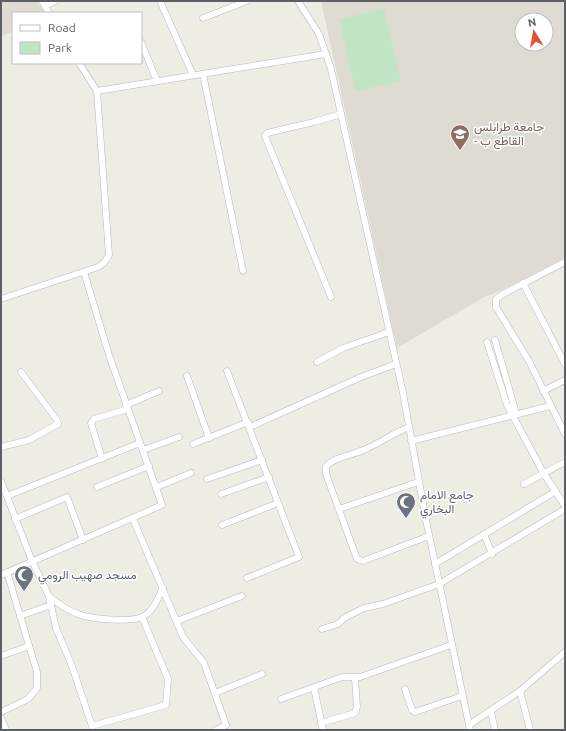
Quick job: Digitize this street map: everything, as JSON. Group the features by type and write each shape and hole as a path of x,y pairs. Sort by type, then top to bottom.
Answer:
{"street":[{"path":"44,4 55,1"},
{"path":"160,1 193,75"},
{"path":"203,18 247,1"},
{"path":"298,1 319,34 326,54 341,114 396,364 418,482 469,727 520,691 565,652"},
{"path":"142,44 157,81"},
{"path":"97,92 326,54"},
{"path":"1,299 84,272 104,263 109,253 97,92 81,64"},
{"path":"203,74 243,271"},
{"path":"331,297 265,136 267,133 341,114"},
{"path":"565,262 523,283 496,299 496,307 529,361 565,434"},
{"path":"1,712 26,701 37,688 37,672 20,616 4,574 133,519 162,505 157,487 127,407 84,272"},
{"path":"523,283 565,364"},
{"path":"316,362 343,348 389,332"},
{"path":"322,629 338,624 344,618 364,608 383,604 439,584 492,554 565,507 544,474 515,414 495,340"},
{"path":"487,342 507,405 515,414"},
{"path":"193,444 249,425 361,377 396,364"},
{"path":"227,371 299,558 247,578"},
{"path":"1,447 30,440 58,424 57,420 21,372"},
{"path":"187,376 209,438"},
{"path":"543,391 565,380"},
{"path":"102,459 91,423 94,419 127,407 159,391"},
{"path":"411,441 550,406"},
{"path":"559,422 565,419"},
{"path":"409,428 362,451 345,456 327,464 326,474 354,554 360,560 429,536"},
{"path":"7,496 102,459 179,436"},
{"path":"208,479 262,460"},
{"path":"524,484 565,462"},
{"path":"97,487 149,466"},
{"path":"157,487 191,473"},
{"path":"221,494 269,477"},
{"path":"1,481 32,562 49,596 56,628 72,666 90,724 94,726 166,704 168,679 142,617"},
{"path":"339,509 418,482"},
{"path":"435,564 556,491"},
{"path":"15,519 66,497 83,540"},
{"path":"222,525 278,503"},
{"path":"133,519 183,637 204,663 226,725 216,730"},
{"path":"484,534 492,554"},
{"path":"49,596 64,607 79,615 130,620 142,617 154,606 163,588"},
{"path":"177,621 242,596"},
{"path":"20,616 51,605"},
{"path":"281,699 342,677 355,678 451,644"},
{"path":"1,656 29,646"},
{"path":"215,693 262,674"},
{"path":"314,688 322,727 354,713 357,707 355,678"},
{"path":"405,689 412,710 415,712 462,696"},
{"path":"520,691 530,730"},
{"path":"491,712 495,730"},
{"path":"1,718 6,730"}],"shaded area":[{"path":"1,1 36,1 44,12 12,12 12,32 1,36"},
{"name":"جامعة طرابلس - القاطع ب","path":"321,1 565,1 565,259 491,295 486,296 397,348"}],"green space":[{"path":"384,9 401,81 355,91 339,19"}],"place":[{"name":"جامعة طرابلس - القاطع ب","path":"460,151"},
{"name":"جامع الامام البخاري","path":"406,519"},
{"name":"مسجد صهيب الرومي","path":"24,592"}]}
